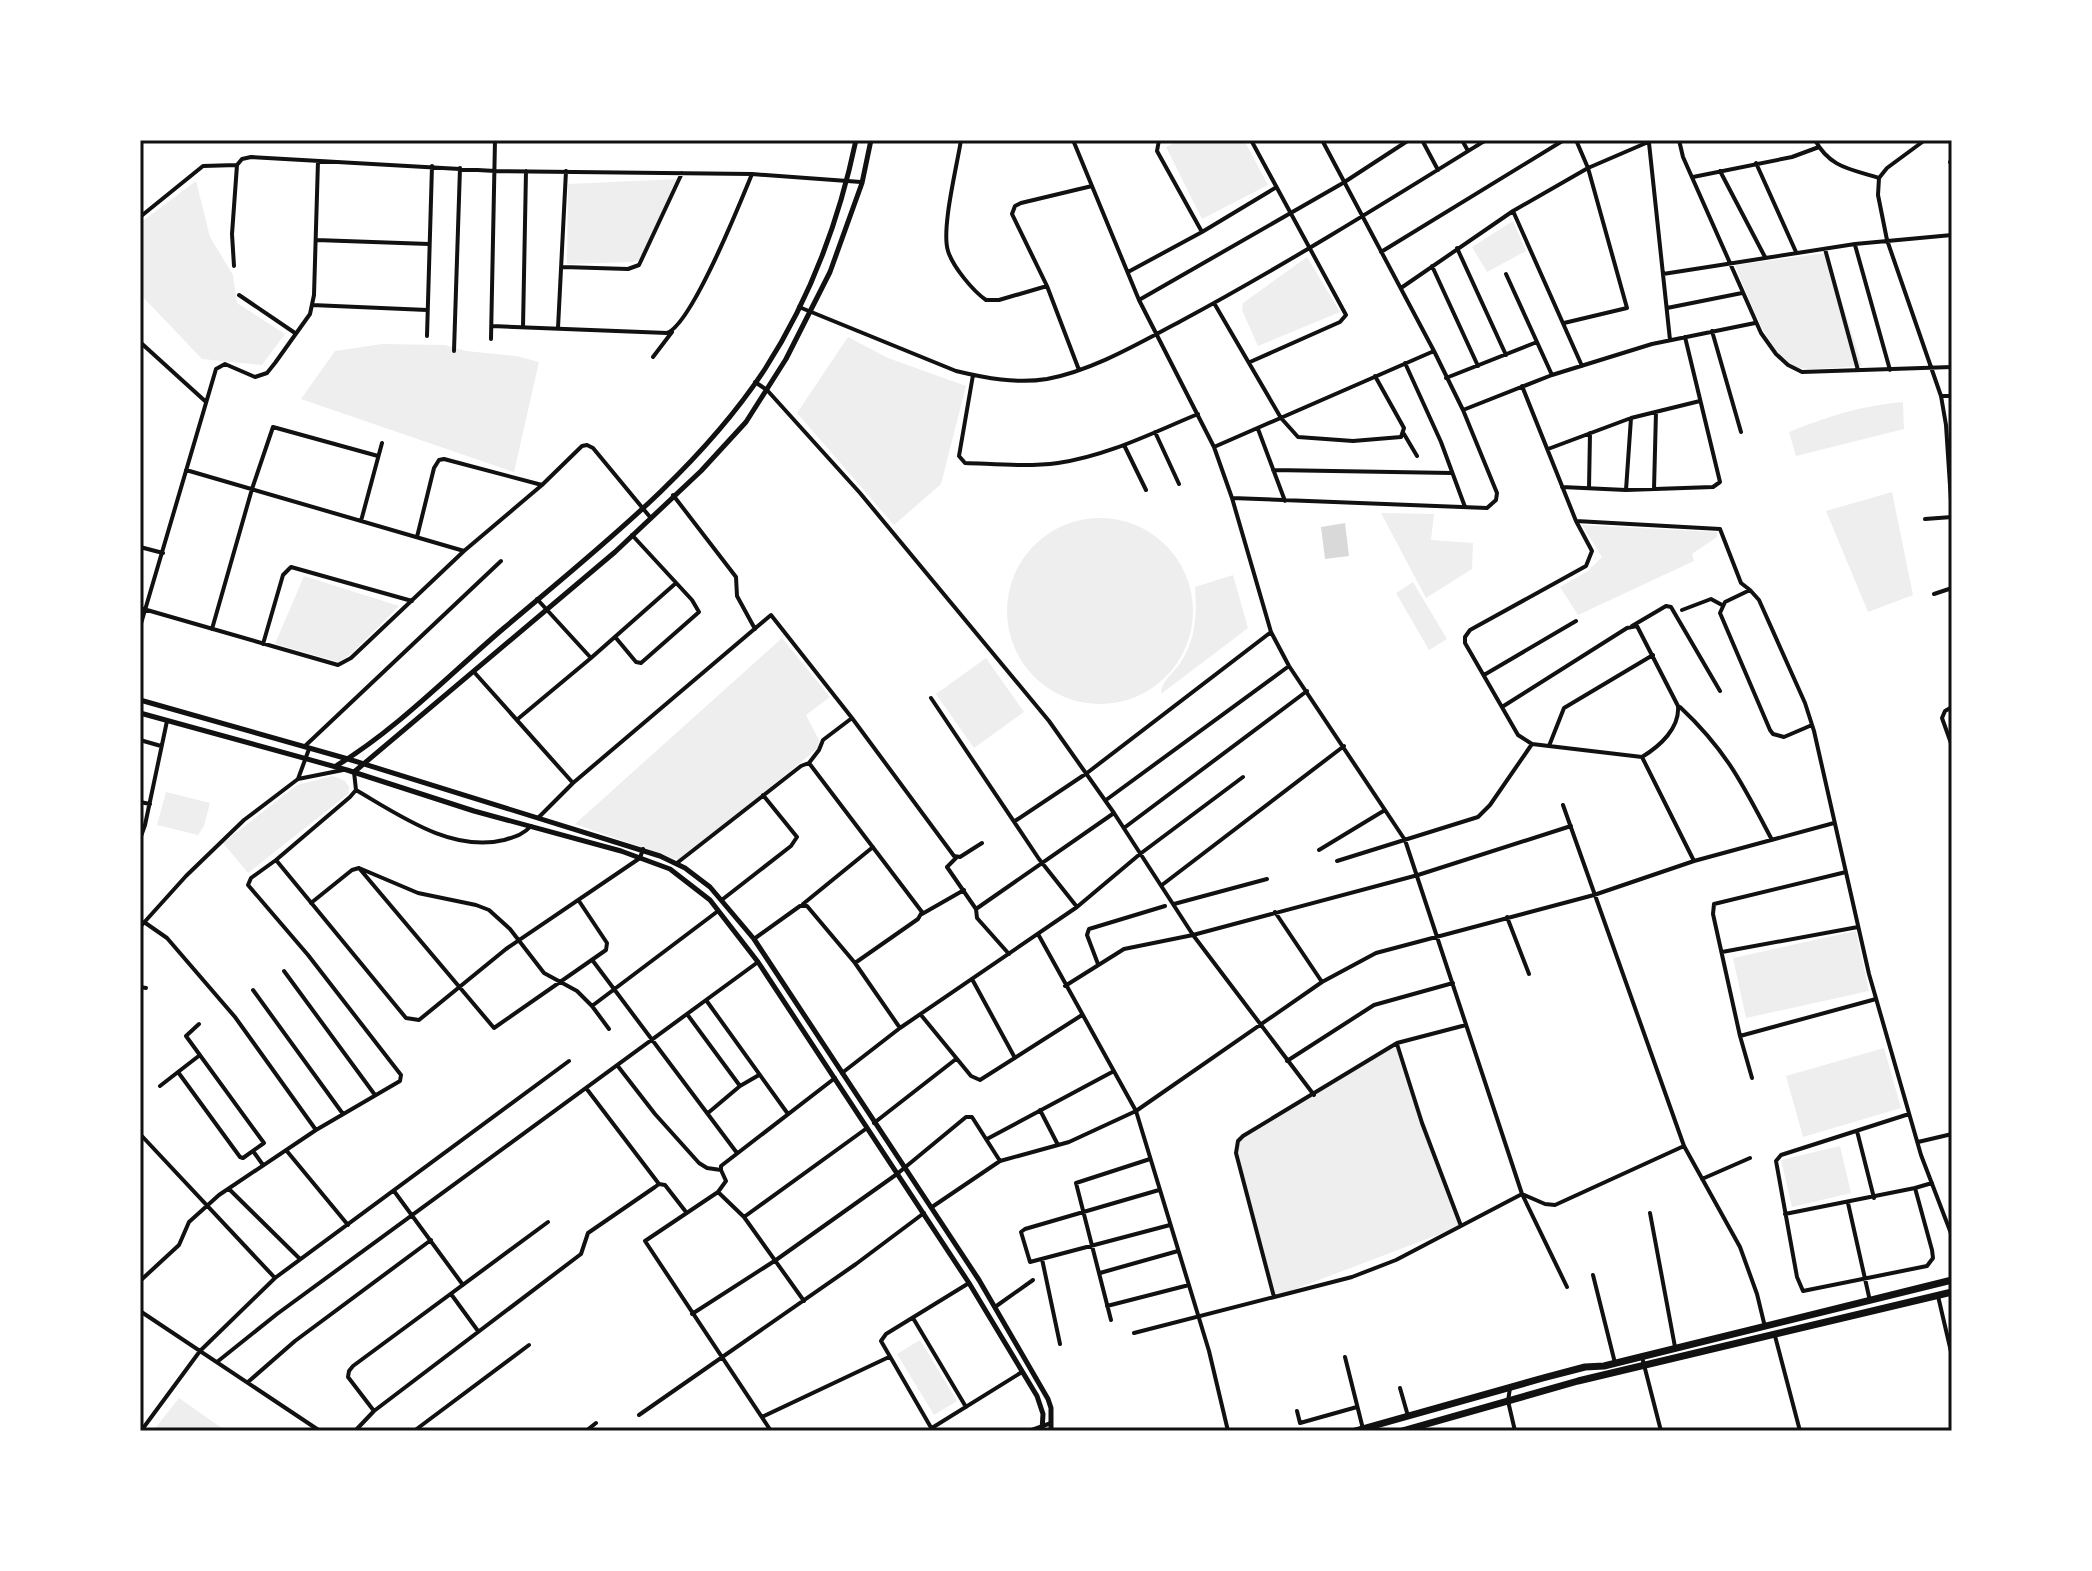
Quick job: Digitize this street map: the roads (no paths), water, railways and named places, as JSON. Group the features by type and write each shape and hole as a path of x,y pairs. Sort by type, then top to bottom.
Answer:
{"highway":[{"path":"1359,1430 1585,1367 1642,1357 1952,1280"},
{"path":"1402,1431 1645,1366 1952,1292"}],"street":[{"path":"491,339 495,140"},
{"path":"335,767 642,508 698,451 755,382 799,307 836,223 856,140"},
{"path":"140,927 186,876 244,820 298,779 350,771 364,764 632,535 701,471 746,422 811,313 848,226 862,183 871,140"},
{"path":"961,140 947,232 948,252 954,263 986,300 999,300 1047,286"},
{"path":"1073,140 1139,300 1214,447 1271,632 1289,666 1405,840 1522,1194 1567,1287"},
{"path":"1159,140 1157,151 1202,232"},
{"path":"1250,362 1340,322 1346,315 1251,140"},
{"path":"1232,498 1487,508 1496,500 1497,493 1463,410 1322,140"},
{"path":"1139,300 1343,183 1409,140"},
{"path":"1422,140 1438,170"},
{"path":"1462,140 1468,151"},
{"path":"799,307 956,371 1021,381 1045,379 1079,370 1214,303 1486,140"},
{"path":"1381,252 1564,140"},
{"path":"1564,323 1627,308 1588,168 1576,140"},
{"path":"1679,140 1683,157 1755,323 1776,354 1796,370 1952,367"},
{"path":"1815,140 1833,163 1879,178"},
{"path":"1925,140 1887,168 1879,178 1878,195 1887,240 1949,425 1952,516 1925,519"},
{"path":"1401,288 1513,211 1588,168 1651,141 1670,340"},
{"path":"1693,177 1792,157 1819,147"},
{"path":"234,266 232,234 237,165 242,159 251,157 495,171 752,174 862,183"},
{"path":"140,627 205,401 220,365 225,364 250,376 262,376 310,314 318,161"},
{"path":"1756,163 1796,252"},
{"path":"140,217 203,166 237,165"},
{"path":"427,336 432,166"},
{"path":"454,351 460,168"},
{"path":"558,328 566,170"},
{"path":"523,327 526,171"},
{"path":"1720,171 1765,257"},
{"path":"563,267 628,269 639,265 682,173"},
{"path":"653,357 683,317 726,238 752,174"},
{"path":"1079,370 1047,286 1012,214 1021,203 1092,186"},
{"path":"1128,272 1276,188"},
{"path":"1513,211 1582,366"},
{"path":"1663,274 1825,248 1952,235"},
{"path":"316,240 429,244"},
{"path":"1855,244 1890,370"},
{"path":"1457,247 1506,355"},
{"path":"1825,248 1858,370"},
{"path":"1432,266 1478,366"},
{"path":"1506,274 1552,375"},
{"path":"1667,308 1742,293"},
{"path":"239,295 295,333"},
{"path":"1214,303 1281,418 1294,434 1303,438 1397,439 1404,434"},
{"path":"312,305 427,310"},
{"path":"1463,410 1582,366 1670,340 1755,323"},
{"path":"492,326 667,333 673,330"},
{"path":"1712,331 1741,432"},
{"path":"1562,487 1626,490 1713,487 1720,482 1685,337"},
{"path":"140,342 205,401"},
{"path":"1446,378 1537,342"},
{"path":"1214,447 1434,351"},
{"path":"1405,363 1465,507"},
{"path":"973,375 959,456 961,461 1010,465 1057,463 1124,445 1198,414"},
{"path":"1375,376 1417,456"},
{"path":"755,382 767,390 860,493 1018,681 1106,800 1193,935 1314,1095"},
{"path":"1522,386 1576,521 1592,551 1586,566 1466,634 1465,643 1518,735 1532,744 1642,757 1669,733 1679,714 1678,706"},
{"path":"1941,396 1952,396"},
{"path":"1548,449 1631,418 1700,401"},
{"path":"1654,489 1656,412"},
{"path":"1626,490 1631,418"},
{"path":"212,629 273,427 378,456"},
{"path":"1258,429 1285,501"},
{"path":"1155,432 1179,484"},
{"path":"1589,488 1590,433"},
{"path":"361,521 382,443"},
{"path":"143,609 338,665 351,658 464,551 578,450 590,445 650,517"},
{"path":"1124,445 1146,490"},
{"path":"417,537 434,468 439,460 542,485"},
{"path":"186,470 464,551"},
{"path":"1273,470 1452,473"},
{"path":"673,495 736,577 737,596 755,629"},
{"path":"1576,521 1720,529 1741,583 1759,600 1812,725 1876,999 1909,1114 1952,1236"},
{"path":"616,638 636,662 641,663 696,617 698,608 632,535"},
{"path":"140,547 163,553"},
{"path":"298,779 306,748 501,561"},
{"path":"263,644 287,568 412,601"},
{"path":"518,719 616,638 676,583"},
{"path":"1934,594 1952,588"},
{"path":"1750,590 1722,605 1720,613 1773,734 1784,737 1812,725"},
{"path":"537,599 591,658"},
{"path":"1682,610 1711,599 1722,605"},
{"path":"1502,707 1666,606 1671,607 1720,691"},
{"path":"538,818 573,783 771,615 956,858"},
{"path":"1484,675 1576,621"},
{"path":"1632,626 1641,629 1678,706 1721,749 1772,840"},
{"path":"1015,821 1087,773 1271,632"},
{"path":"1549,746 1564,708 1653,655"},
{"path":"1106,800 1289,666"},
{"path":"474,672 573,783"},
{"path":"1124,828 1307,691"},
{"path":"931,698 1077,907"},
{"path":"140,700 348,759 643,849 677,863 723,899 754,939 995,1307 1048,1399 1051,1431"},
{"path":"1952,707 1945,711 1942,718 1952,746"},
{"path":"140,713 350,771 640,858 670,869 701,892 719,910 758,962 969,1283 1041,1403 1042,1428"},
{"path":"677,863 801,766 809,763 823,740 852,718"},
{"path":"140,839 167,721"},
{"path":"140,740 161,746"},
{"path":"1337,861 1478,817 1490,805 1532,744"},
{"path":"1162,885 1344,746"},
{"path":"1642,757 1694,861"},
{"path":"809,763 922,914"},
{"path":"350,771 356,790 459,842 494,842 515,837 531,826"},
{"path":"842,1073 900,1028 1077,907 1140,854 1243,777"},
{"path":"140,1281 179,1245 186,1225 208,1204 316,1130 400,1081 401,1075 308,955 248,885 251,878 356,790"},
{"path":"723,899 791,846 797,837 763,795"},
{"path":"140,802 150,804"},
{"path":"1563,805 1684,1146 1740,1247 1800,1431"},
{"path":"1319,850 1385,810"},
{"path":"976,909 1114,813"},
{"path":"932,1207 1000,1161 1058,1145 1136,1111 1259,1023 1322,982 1376,953 1594,895 1694,861 1834,823"},
{"path":"1065,986 1124,949 1193,935 1418,875 1571,826"},
{"path":"982,843 947,867 976,909 977,918 1009,954"},
{"path":"754,939 873,847"},
{"path":"276,860 406,1018 419,1020 518,941 640,858 643,849"},
{"path":"311,903 352,870 359,868 418,893 482,907 495,914 544,973 577,991 609,1029"},
{"path":"359,868 494,1028 603,955 607,943 579,901"},
{"path":"1752,1078 1712,908 1720,901 1846,872"},
{"path":"1174,904 1267,879"},
{"path":"855,963 922,914 964,890"},
{"path":"800,906 810,909 855,963 900,1028"},
{"path":"1098,964 1087,935 1089,929 1165,906"},
{"path":"592,1006 719,910"},
{"path":"1275,912 1322,982"},
{"path":"1507,917 1529,974"},
{"path":"144,922 167,938 235,1017 316,1130"},
{"path":"1721,953 1858,927"},
{"path":"1038,934 1136,1111 1189,1285 1228,1431"},
{"path":"593,961 737,1153"},
{"path":"217,1362 277,1314 758,962"},
{"path":"284,971 375,1095"},
{"path":"972,979 1015,1058"},
{"path":"1287,1061 1374,1005 1453,983"},
{"path":"253,990 343,1114"},
{"path":"1740,1036 1876,999"},
{"path":"706,1000 788,1114"},
{"path":"687,1014 740,1086"},
{"path":"921,1014 956,1059 973,1078 980,1080 1082,1015"},
{"path":"178,1072 240,1157 264,1143 186,1036 199,1024"},
{"path":"1274,1297 1236,1147 1243,1136 1397,1043 1466,1025"},
{"path":"1397,1043 1422,1123 1461,1226"},
{"path":"160,1086 200,1055"},
{"path":"874,1123 956,1059"},
{"path":"141,1431 200,1351 275,1278 569,1061"},
{"path":"617,1065 699,1163 721,1170"},
{"path":"987,1139 1114,1071"},
{"path":"708,1113 740,1086 759,1075"},
{"path":"771,1431 645,1241 718,1192 726,1181 721,1166 835,1078"},
{"path":"586,1088 659,1184 665,1185 686,1212"},
{"path":"1040,1110 1058,1145"},
{"path":"1909,1114 1781,1155 1776,1161 1797,1277 1803,1291 1927,1266 1933,1258 1915,1188"},
{"path":"692,1314 776,1260 904,1169 969,1116 1000,1161"},
{"path":"744,1217 867,1128"},
{"path":"1857,1131 1874,1198"},
{"path":"140,1134 275,1278"},
{"path":"1918,1142 1952,1134"},
{"path":"1522,1194 1545,1204 1565,1202 1684,1146"},
{"path":"286,1150 348,1225"},
{"path":"253,1151 263,1165"},
{"path":"1702,1179 1750,1158"},
{"path":"1111,1320 1076,1183 1150,1159"},
{"path":"1785,1214 1874,1198 1932,1183"},
{"path":"355,1431 374,1411 581,1254 588,1233 659,1184"},
{"path":"229,1189 300,1259"},
{"path":"1160,1190 1084,1210 1021,1232 1030,1262 1170,1225"},
{"path":"394,1191 463,1285"},
{"path":"718,1192 744,1217 804,1301"},
{"path":"1134,1333 1323,1286 1374,1270 1522,1194"},
{"path":"1848,1203 1870,1301"},
{"path":"639,1415 804,1301 924,1213"},
{"path":"1650,1213 1675,1349"},
{"path":"374,1411 348,1377 349,1371 548,1222"},
{"path":"248,1382 295,1341 431,1240"},
{"path":"1099,1274 1178,1251"},
{"path":"1042,1259 1060,1344"},
{"path":"1593,1275 1615,1363"},
{"path":"995,1307 1033,1280"},
{"path":"969,1283 882,1336 881,1345 930,1430 1022,1372"},
{"path":"1107,1306 1189,1285"},
{"path":"451,1294 479,1331"},
{"path":"1938,1296 1952,1356"},
{"path":"140,1311 320,1431"},
{"path":"913,1318 966,1407"},
{"path":"414,1431 529,1345"},
{"path":"762,1417 889,1357"},
{"path":"1345,1357 1359,1430"},
{"path":"1642,1357 1661,1431"},
{"path":"1400,1388 1408,1416"},
{"path":"1510,1388 1508,1401 1515,1431"},
{"path":"1297,1411 1300,1423 1357,1407"},
{"path":"586,1431 596,1423"},
{"path":"1029,1431 1051,1423"}]}
